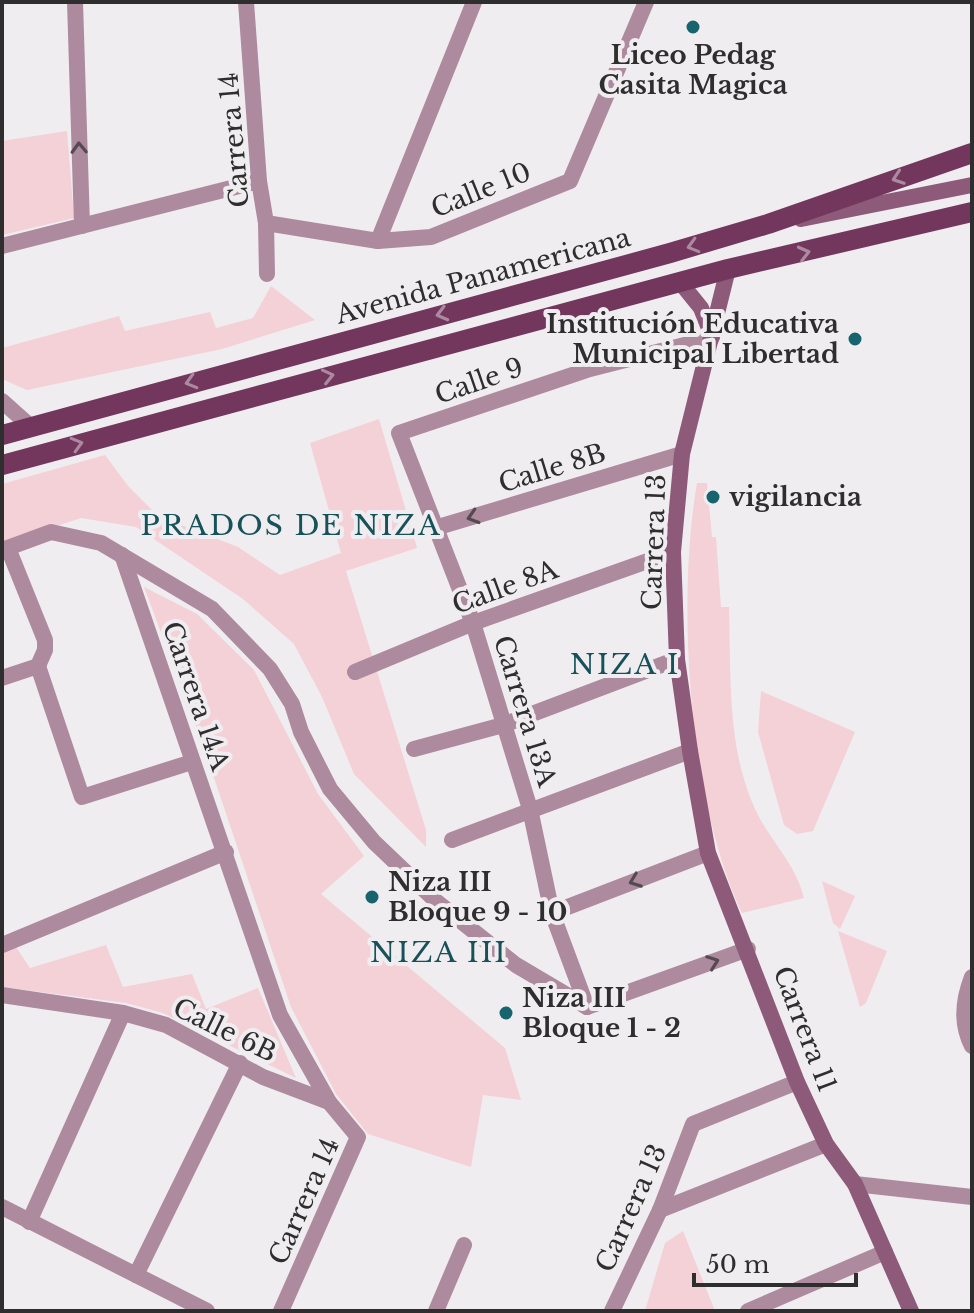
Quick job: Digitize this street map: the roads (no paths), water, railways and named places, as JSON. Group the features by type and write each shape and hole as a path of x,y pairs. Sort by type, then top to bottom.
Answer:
{"main road":[{"name":"Avenida Panamericana","path":"2,435 768,224 972,153"},
{"path":"2,465 728,269 972,212"}],"street":[{"path":"75,2 82,226"},
{"name":"Carrera 14","path":"246,2 259,181 266,223 267,274"},
{"path":"378,241 474,2"},
{"name":"Calle 10","path":"266,223 378,241 431,237 570,181 646,2"},
{"path":"2,246 259,181"},
{"path":"768,224 837,214 972,185"},
{"name":"Carrera 13","path":"690,751 677,659 673,552 682,454 728,269"},
{"path":"680,282 701,308 712,338"},
{"name":"Calle 9","path":"399,433 590,369 712,338"},
{"path":"2,401 31,427"},
{"name":"Carrera 13A","path":"399,433 473,623 530,809 552,913 587,1007"},
{"name":"Calle 8B","path":"435,528 682,454"},
{"path":"192,762 82,797 38,666 45,650 45,640 5,549 51,532 101,543 212,609 270,669 292,704 301,732 330,789 374,842 437,902 516,965 587,1007 748,949"},
{"name":"Calle 8A","path":"355,672 473,623 673,552"},
{"name":"Carrera 14A","path":"122,555 226,852"},
{"path":"414,749 503,725 677,659"},
{"path":"2,678 38,666"},
{"path":"452,840 690,751"},
{"name":"Carrera 11","path":"690,751 708,853 748,949 797,1082 826,1144 855,1184 911,1311"},
{"path":"2,945 226,852"},
{"name":"Carrera 14","path":"226,852 280,1015 329,1102 358,1137 281,1311"},
{"path":"552,913 708,853"},
{"path":"972,977 965,995 963,1024 972,1046"},
{"name":"Calle 6B","path":"2,995 123,1013 166,1025 263,1077 329,1102"},
{"path":"29,1222 123,1013"},
{"path":"136,1275 240,1063"},
{"name":"Carrera 13","path":"612,1311 660,1210 693,1124 797,1082"},
{"path":"660,1210 826,1144"},
{"path":"855,1184 972,1197"},
{"path":"2,1207 207,1311"},
{"path":"436,1311 464,1245"},
{"path":"748,1311 766,1307 885,1252"}],"place":[{"name":"Liceo Pedag Casita Magica","path":"693,27"},
{"name":"Institución Educativa Municipal Libertad","path":"855,339"},
{"name":"vigilancia","path":"713,497"},
{"name":"Niza III Bloque 9 - 10","path":"372,897"},
{"name":"Niza III Bloque 1 - 2","path":"506,1013"}],"district":[{"name":"PRADOS DE NIZA","path":"291,525"},
{"name":"NIZA I","path":"625,664"},
{"name":"NIZA III","path":"439,952"}]}
